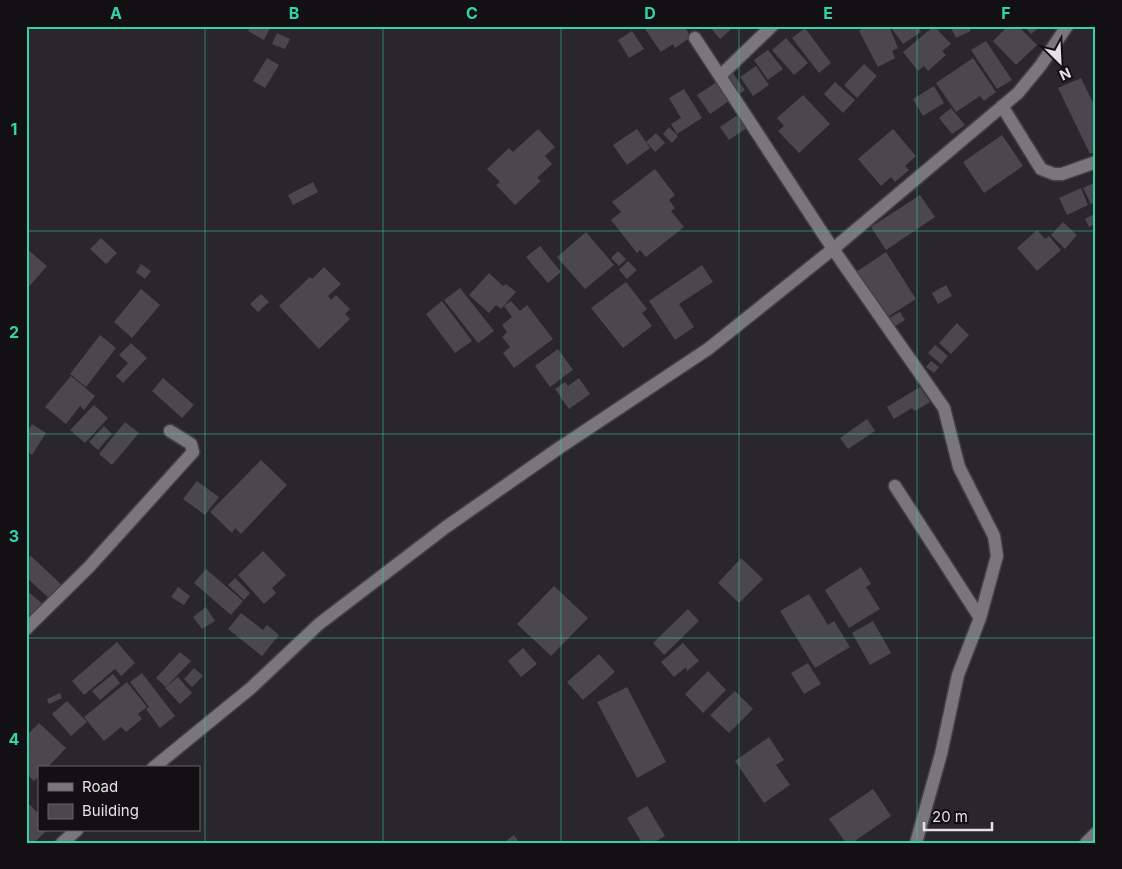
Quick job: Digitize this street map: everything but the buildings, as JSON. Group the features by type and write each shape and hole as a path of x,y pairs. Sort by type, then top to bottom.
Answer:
{"street":[{"path":"720,76 772,26"},
{"path":"155,766 252,688 327,618 446,528 542,459 708,349 833,249 1018,93 1041,65 1067,26"},
{"path":"695,38 833,249 944,408 959,467 994,536 997,556 980,618 958,675 941,754 916,843"},
{"path":"1002,106 1041,169 1054,174 1062,174 1096,162"},
{"path":"26,629 89,567 193,452 192,444 170,431"},
{"path":"895,486 980,618"},
{"path":"62,843 75,832"},
{"path":"1086,843 1096,833"}]}
